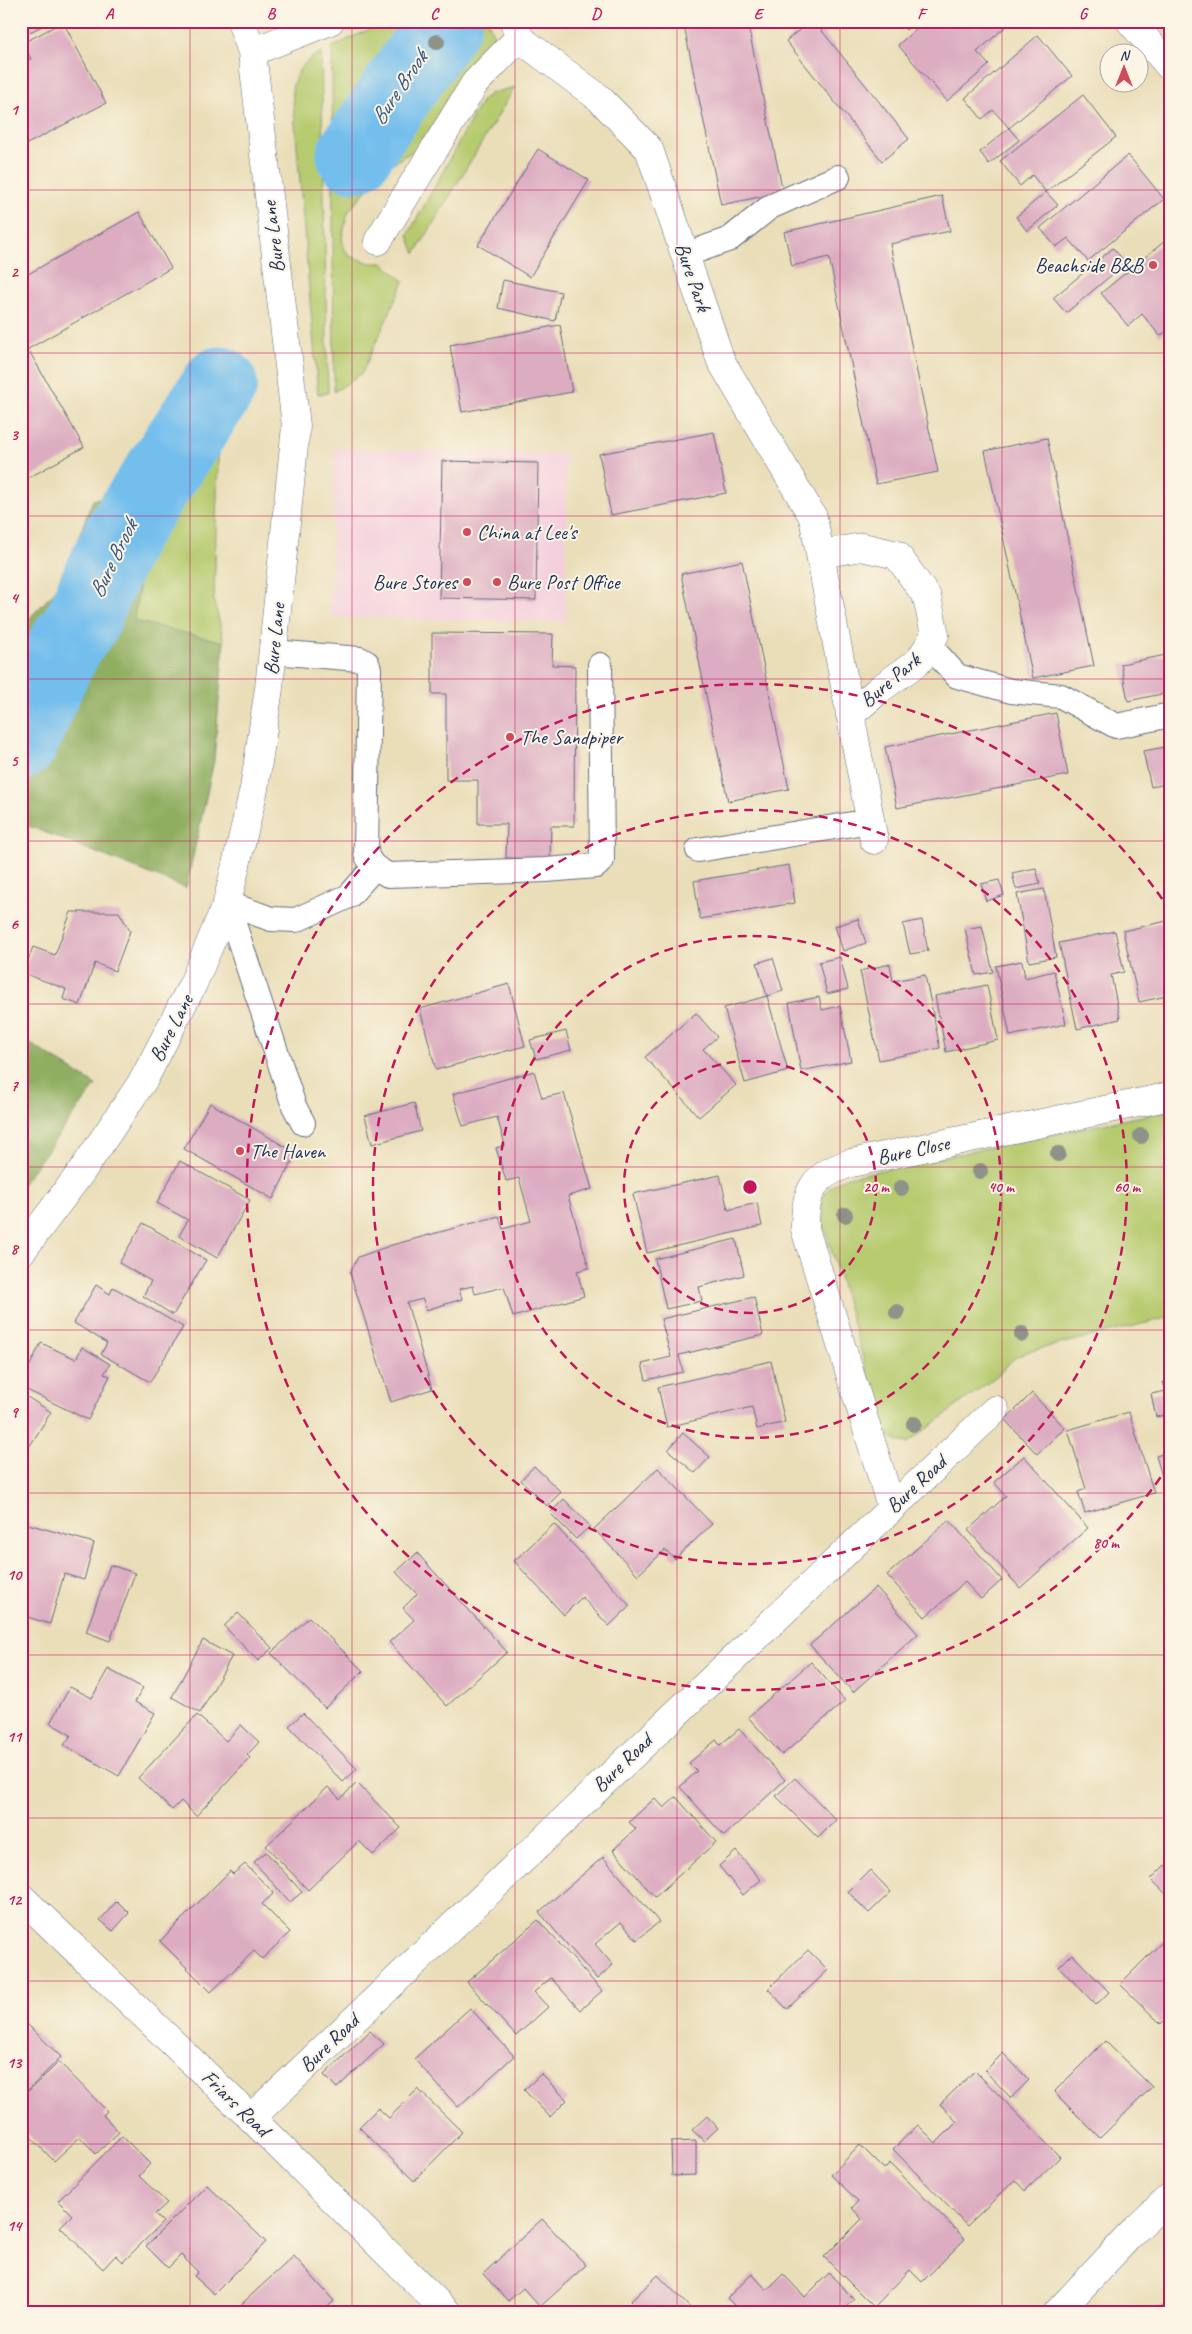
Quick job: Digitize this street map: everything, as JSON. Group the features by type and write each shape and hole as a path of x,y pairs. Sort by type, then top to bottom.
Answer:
{"street":[{"name":"Bure Lane","path":"21,1252 82,1171 144,1079 193,984 227,903 254,789 273,652 296,426 252,52 240,21"},
{"path":"252,52 330,21"},
{"path":"1130,21 1171,68"},
{"name":"Bure Park","path":"378,241 475,83 516,30 599,98 649,149 721,361 813,517 872,830"},
{"name":"Bure Park","path":"820,554 862,547 897,555 927,597 935,635 919,661 881,688 850,714"},
{"name":"Bure Close","path":"891,1506 805,1229 805,1205 816,1181 833,1168 850,1163 1171,1096"},
{"name":"Bure Road","path":"251,2118 891,1506 995,1410"},
{"name":"Friars Road","path":"21,1897 251,2118 448,2313"},
{"path":"1057,2313 1134,2231 1171,2196"}],"lane":[{"path":"685,255 730,239 770,207 838,177"},
{"path":"929,645 957,676 1011,692 1061,696 1116,726 1171,715"},
{"path":"273,652 360,659 367,663 369,669 366,852 374,868 388,875 546,870 596,866 602,860 600,665"},
{"path":"698,850 872,830"},
{"path":"227,903 271,919 296,920 348,896 374,868"},
{"path":"227,903 294,1106 303,1123"}],"shaded area":[{"path":"335,449 566,454 566,622 330,617"}],"green space":[{"path":"387,21 488,21 498,46 454,87 421,146 385,168 348,212 342,238 345,250 350,256 370,263 383,263 404,281 362,373 334,392 332,47"},
{"path":"321,52 328,393 318,394 292,88 302,66"},
{"path":"515,87 415,254 408,235 482,100 491,93"},
{"path":"207,425 219,426 214,600 224,642 134,622 120,583 162,477"},
{"path":"162,477 121,583 139,588 134,621 224,642 214,761 186,888 21,823 21,627 60,586 93,500"},
{"path":"21,1038 96,1085 21,1186"},
{"path":"1171,1110 1171,1317 1027,1352 1013,1359 998,1375 908,1443 896,1441 885,1432 819,1209 825,1193 837,1182 848,1177"}],"building":[{"path":"21,21 51,21 21,37"},
{"path":"683,21 747,21 783,192 721,205"},
{"path":"810,21 814,21 909,139 882,161 786,41"},
{"path":"899,21 916,21 906,30"},
{"path":"925,21 1012,21 977,52 989,65 947,101 898,45"},
{"path":"63,22 106,103 21,147 21,64 31,59 23,43"},
{"path":"1038,35 1072,76 1009,128 993,110 982,119 965,98"},
{"path":"1083,95 1116,137 1046,192 1032,175 1020,186 1000,161"},
{"path":"1009,128 1019,140 989,164 980,152"},
{"path":"538,149 589,180 530,277 478,245"},
{"path":"1128,155 1164,199 1088,261 1068,238 1056,247 1040,228"},
{"path":"1046,192 1058,205 1027,231 1016,217"},
{"path":"942,196 950,231 890,244 938,472 876,484 829,257 792,266 784,232"},
{"path":"139,212 171,268 28,349 84,447 21,482 21,278"},
{"name":"Beachside B&B","path":"1171,236 1171,328 1160,336 1142,314 1128,326 1101,293"},
{"path":"1113,248 1126,263 1066,313 1053,298"},
{"path":"503,280 561,292 555,321 498,308"},
{"path":"560,325 572,392 462,412 450,345"},
{"path":"714,432 726,493 611,515 599,454"},
{"path":"1047,438 1094,666 1033,678 985,451"},
{"path":"442,461 538,463 536,600 439,598"},
{"path":"742,561 789,789 728,801 681,574"},
{"name":"The Sandpiper","path":"432,633 553,634 552,665 575,666 574,826 551,826 550,859 506,858 507,824 478,824 478,780 446,780 446,694 432,694"},
{"path":"1171,654 1171,692 1128,701 1121,664"},
{"path":"1056,713 1068,775 897,808 885,747"},
{"path":"1171,746 1171,783 1151,787 1143,751"},
{"path":"789,865 795,903 700,919 694,881"},
{"path":"1036,868 1040,884 1016,889 1012,873"},
{"path":"999,880 1004,895 986,901 981,884"},
{"path":"1044,889 1056,957 1029,962 1017,894"},
{"path":"71,912 119,912 130,931 115,971 95,963 80,1005 63,999 66,989 23,973 33,947 55,955"},
{"path":"858,919 866,943 843,951 835,926"},
{"path":"922,920 928,951 910,954 903,924"},
{"path":"1171,920 1171,995 1139,1002 1123,931"},
{"path":"982,926 993,972 976,975 965,929"},
{"path":"1115,931 1124,972 1111,975 1120,1019 1077,1029 1059,943"},
{"path":"840,957 848,989 827,994 819,962"},
{"path":"773,958 783,991 767,996 757,963"},
{"path":"1022,961 1025,978 1054,971 1066,1024 1010,1036 996,966"},
{"path":"890,964 893,981 925,975 940,1048 879,1060 860,971"},
{"path":"509,984 525,1046 436,1070 420,1009"},
{"path":"987,985 998,1040 946,1052 935,996"},
{"path":"767,996 788,1071 745,1083 724,1008"},
{"path":"819,997 822,1010 840,1006 851,1061 801,1071 789,1003"},
{"path":"696,1013 717,1037 703,1049 736,1085 699,1117 645,1057"},
{"path":"566,1031 571,1050 536,1059 530,1040"},
{"path":"534,1071 542,1098 564,1093 592,1189 568,1196 589,1268 577,1271 584,1296 513,1317 504,1287 475,1294 473,1286 459,1289 462,1299 426,1310 423,1299 407,1303 432,1389 391,1402 350,1273 358,1257 392,1245 499,1216 503,1229 531,1221 519,1178 506,1181 496,1148 505,1145 497,1117 463,1126 453,1094"},
{"name":"The Haven","path":"210,1103 296,1153 273,1199 184,1149"},
{"path":"414,1103 421,1131 372,1144 365,1116"},
{"path":"180,1161 250,1200 217,1258 179,1236 188,1220 157,1203"},
{"path":"720,1175 728,1210 757,1203 762,1226 647,1253 633,1194"},
{"path":"143,1223 206,1260 173,1315 143,1296 151,1281 119,1263"},
{"path":"736,1239 744,1275 699,1287 702,1301 666,1309 655,1259"},
{"path":"96,1285 110,1294 113,1287 183,1327 150,1382 101,1354 107,1343 74,1323"},
{"path":"754,1297 763,1335 679,1355 683,1372 646,1380 642,1364 671,1357 661,1319"},
{"path":"41,1343 76,1359 82,1347 110,1364 104,1374 110,1376 88,1420 21,1387 21,1383"},
{"path":"771,1361 785,1422 757,1429 752,1407 667,1427 658,1387"},
{"path":"1171,1381 1171,1419 1169,1414 1156,1417 1151,1394 1166,1391 1163,1382"},
{"path":"21,1393 51,1412 21,1460"},
{"path":"1032,1393 1065,1428 1037,1454 1005,1420"},
{"path":"1129,1412 1154,1493 1085,1513 1078,1492 1086,1489 1068,1430"},
{"path":"683,1433 710,1457 695,1473 668,1450"},
{"path":"1171,1451 1171,1492 1167,1493 1156,1456"},
{"path":"1024,1456 1088,1528 1020,1588 968,1530 1006,1496 994,1482"},
{"path":"534,1466 561,1492 547,1506 521,1480"},
{"path":"658,1468 712,1524 675,1559 665,1550 638,1575 594,1529"},
{"path":"564,1499 590,1526 576,1539 550,1513"},
{"path":"949,1520 1002,1580 981,1599 965,1582 925,1617 887,1575"},
{"path":"21,1522 94,1543 84,1580 64,1574 50,1624 24,1616 25,1610 21,1609"},
{"path":"554,1524 630,1606 609,1626 582,1597 564,1615 514,1561"},
{"path":"417,1553 507,1652 447,1706 389,1642 414,1620 403,1608 417,1594 396,1572"},
{"path":"110,1565 135,1573 110,1641 86,1632"},
{"path":"876,1587 918,1634 853,1692 810,1645"},
{"path":"238,1613 272,1648 258,1661 224,1626"},
{"path":"309,1617 363,1671 325,1708 271,1653"},
{"path":"203,1640 232,1656 200,1713 172,1697"},
{"path":"811,1662 845,1701 782,1755 748,1717"},
{"path":"108,1669 143,1688 135,1702 155,1713 119,1776 64,1745 71,1735 50,1723 70,1687 92,1698"},
{"path":"303,1713 357,1769 343,1782 289,1726"},
{"path":"197,1715 226,1741 241,1725 259,1742 247,1755 250,1758 196,1816 181,1801 172,1810 138,1778"},
{"path":"739,1729 785,1780 724,1836 680,1787 697,1771 689,1763 716,1740 720,1745"},
{"path":"795,1778 836,1820 818,1838 776,1796"},
{"path":"357,1783 401,1828 373,1855 359,1841 308,1890 266,1846 328,1787 340,1799"},
{"path":"676,1797 716,1842 655,1897 613,1850 636,1829 629,1822 655,1798 664,1808"},
{"path":"736,1851 761,1880 743,1895 719,1866"},
{"path":"266,1852 302,1892 290,1902 254,1862"},
{"path":"603,1857 659,1922 637,1940 621,1922 595,1944 613,1965 597,1979 539,1912"},
{"path":"245,1864 274,1893 262,1904 290,1932 262,1959 254,1951 211,1992 160,1941 230,1871 233,1874"},
{"path":"1165,1865 1171,1871 1171,1899 1151,1879"},
{"path":"870,1870 891,1892 869,1913 848,1892"},
{"path":"117,1901 129,1913 113,1931 100,1920"},
{"path":"538,1920 602,1991 580,2010 551,1978 534,1992 548,2007 516,2036 467,1982"},
{"path":"1171,1933 1171,2014 1161,2024 1120,1984"},
{"path":"808,1950 828,1970 787,2009 768,1989"},
{"path":"1072,1954 1109,1992 1096,2005 1059,1967"},
{"path":"470,2008 514,2056 458,2107 414,2059"},
{"path":"28,2025 61,2057 21,2097 21,2032"},
{"path":"370,2031 384,2044 337,2088 324,2075"},
{"path":"1105,2041 1152,2087 1100,2138 1054,2092"},
{"path":"1003,2053 1029,2080 1011,2098 985,2071"},
{"path":"59,2062 107,2111 103,2115 119,2132 96,2154 80,2137 54,2161 21,2127 21,2098"},
{"path":"975,2071 1060,2157 1025,2191 1015,2180 967,2226 893,2149 918,2125 936,2143 957,2122 940,2104"},
{"path":"541,2074 567,2100 550,2117 524,2090"},
{"path":"418,2089 462,2132 414,2181 359,2127 378,2108 389,2118"},
{"path":"707,2116 718,2128 704,2141 692,2130"},
{"path":"122,2136 150,2164 139,2176 167,2203 155,2214 163,2222 123,2262 116,2255 103,2269 60,2227 72,2215 58,2201"},
{"path":"696,2141 696,2175 672,2176 671,2142"},
{"path":"860,2145 884,2169 890,2163 965,2239 922,2282 910,2270 874,2307 824,2257 862,2219 852,2208 858,2201 831,2175"},
{"path":"207,2185 266,2242 214,2294 194,2276 198,2272 181,2255 168,2268 146,2246"},
{"path":"542,2219 586,2265 540,2307 523,2288 508,2301 483,2274"},
{"path":"294,2256 334,2301 321,2313 238,2313 235,2310"},
{"path":"829,2273 854,2299 840,2313 742,2313 727,2298 752,2274 767,2290 783,2274 805,2297"},
{"path":"658,2275 695,2313 642,2313 631,2301"},
{"path":"1162,2306 1165,2313 1145,2313 1145,2312"}],"waterway":[{"name":"Bure Brook","path":"354,155 445,21"},
{"name":"Bure Brook","path":"21,742 51,673 67,642 82,622 121,534 220,384"}],"place":[{"name":"Beachside B&B","path":"1153,265"},
{"name":"China at Lee's","path":"467,532"},
{"name":"Bure Stores","path":"467,582"},
{"name":"Bure Post Office","path":"497,582"},
{"name":"The Sandpiper","path":"510,737"},
{"name":"The Haven","path":"240,1151"}]}
